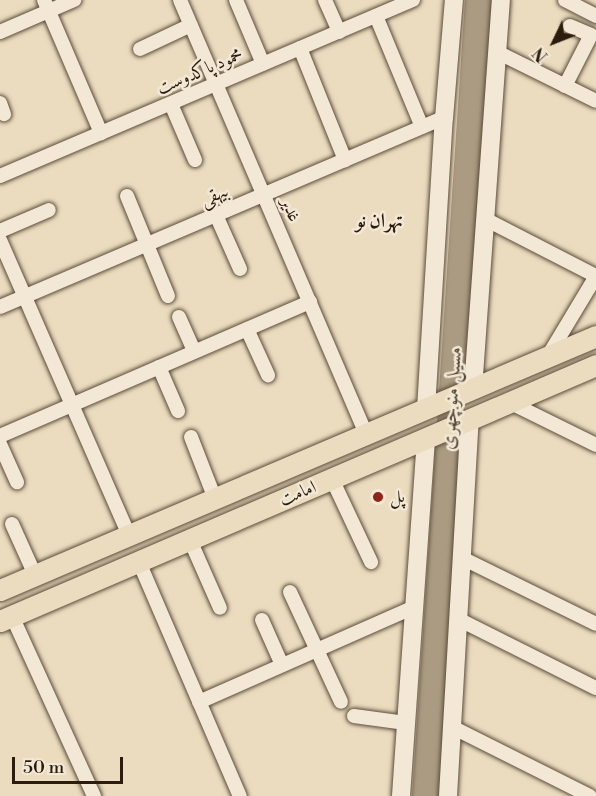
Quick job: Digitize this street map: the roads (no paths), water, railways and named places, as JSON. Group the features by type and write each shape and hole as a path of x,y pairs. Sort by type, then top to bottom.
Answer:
{"main road":[{"path":"426,409 433,380 444,118 454,0"},
{"path":"433,380 454,390 472,381 501,0"},
{"name":"امامت","path":"0,590 426,409 472,381 548,356 596,336"},
{"path":"548,356 558,380"},
{"name":"امامت","path":"6,619 511,403 596,364"},
{"path":"448,796 469,420"},
{"path":"401,796 426,439"}],"street":[{"path":"0,32 46,5 74,0"},
{"name":"غدیر","path":"180,0 366,434"},
{"path":"236,0 263,64"},
{"path":"325,0 339,32"},
{"name":"محمود پاکدوست","path":"0,176 413,0"},
{"path":"565,0 596,16"},
{"path":"46,5 101,133"},
{"path":"376,16 422,127"},
{"path":"140,49 191,25"},
{"path":"565,86 591,35 570,26"},
{"path":"300,48 345,160"},
{"path":"497,52 596,101"},
{"path":"171,104 195,160"},
{"name":"بیهقی","path":"0,307 444,118"},
{"path":"127,196 168,296"},
{"path":"0,231 49,210"},
{"path":"216,215 240,269"},
{"path":"485,219 596,276 548,356"},
{"path":"0,240 129,535"},
{"path":"0,436 310,302"},
{"path":"179,317 195,351"},
{"path":"248,328 268,375"},
{"path":"159,367 178,411"},
{"path":"511,403 596,445"},
{"path":"191,437 215,499"},
{"path":"0,444 17,482"},
{"path":"332,479 371,562"},
{"path":"12,524 35,575"},
{"path":"190,540 220,608"},
{"path":"462,558 596,624"},
{"path":"139,562 240,796"},
{"path":"290,592 341,702"},
{"path":"200,702 414,607"},
{"path":"6,619 94,796"},
{"path":"458,619 596,688"},
{"path":"262,620 282,665"},
{"path":"354,716 406,723"},
{"path":"452,727 590,796"}],"waterway":[{"name":"مسیل منوچهری","path":"425,796 478,0"}],"place":[{"name":"پل","path":"378,497"}],"district":[{"name":"تهران نو","path":"379,221"}]}
